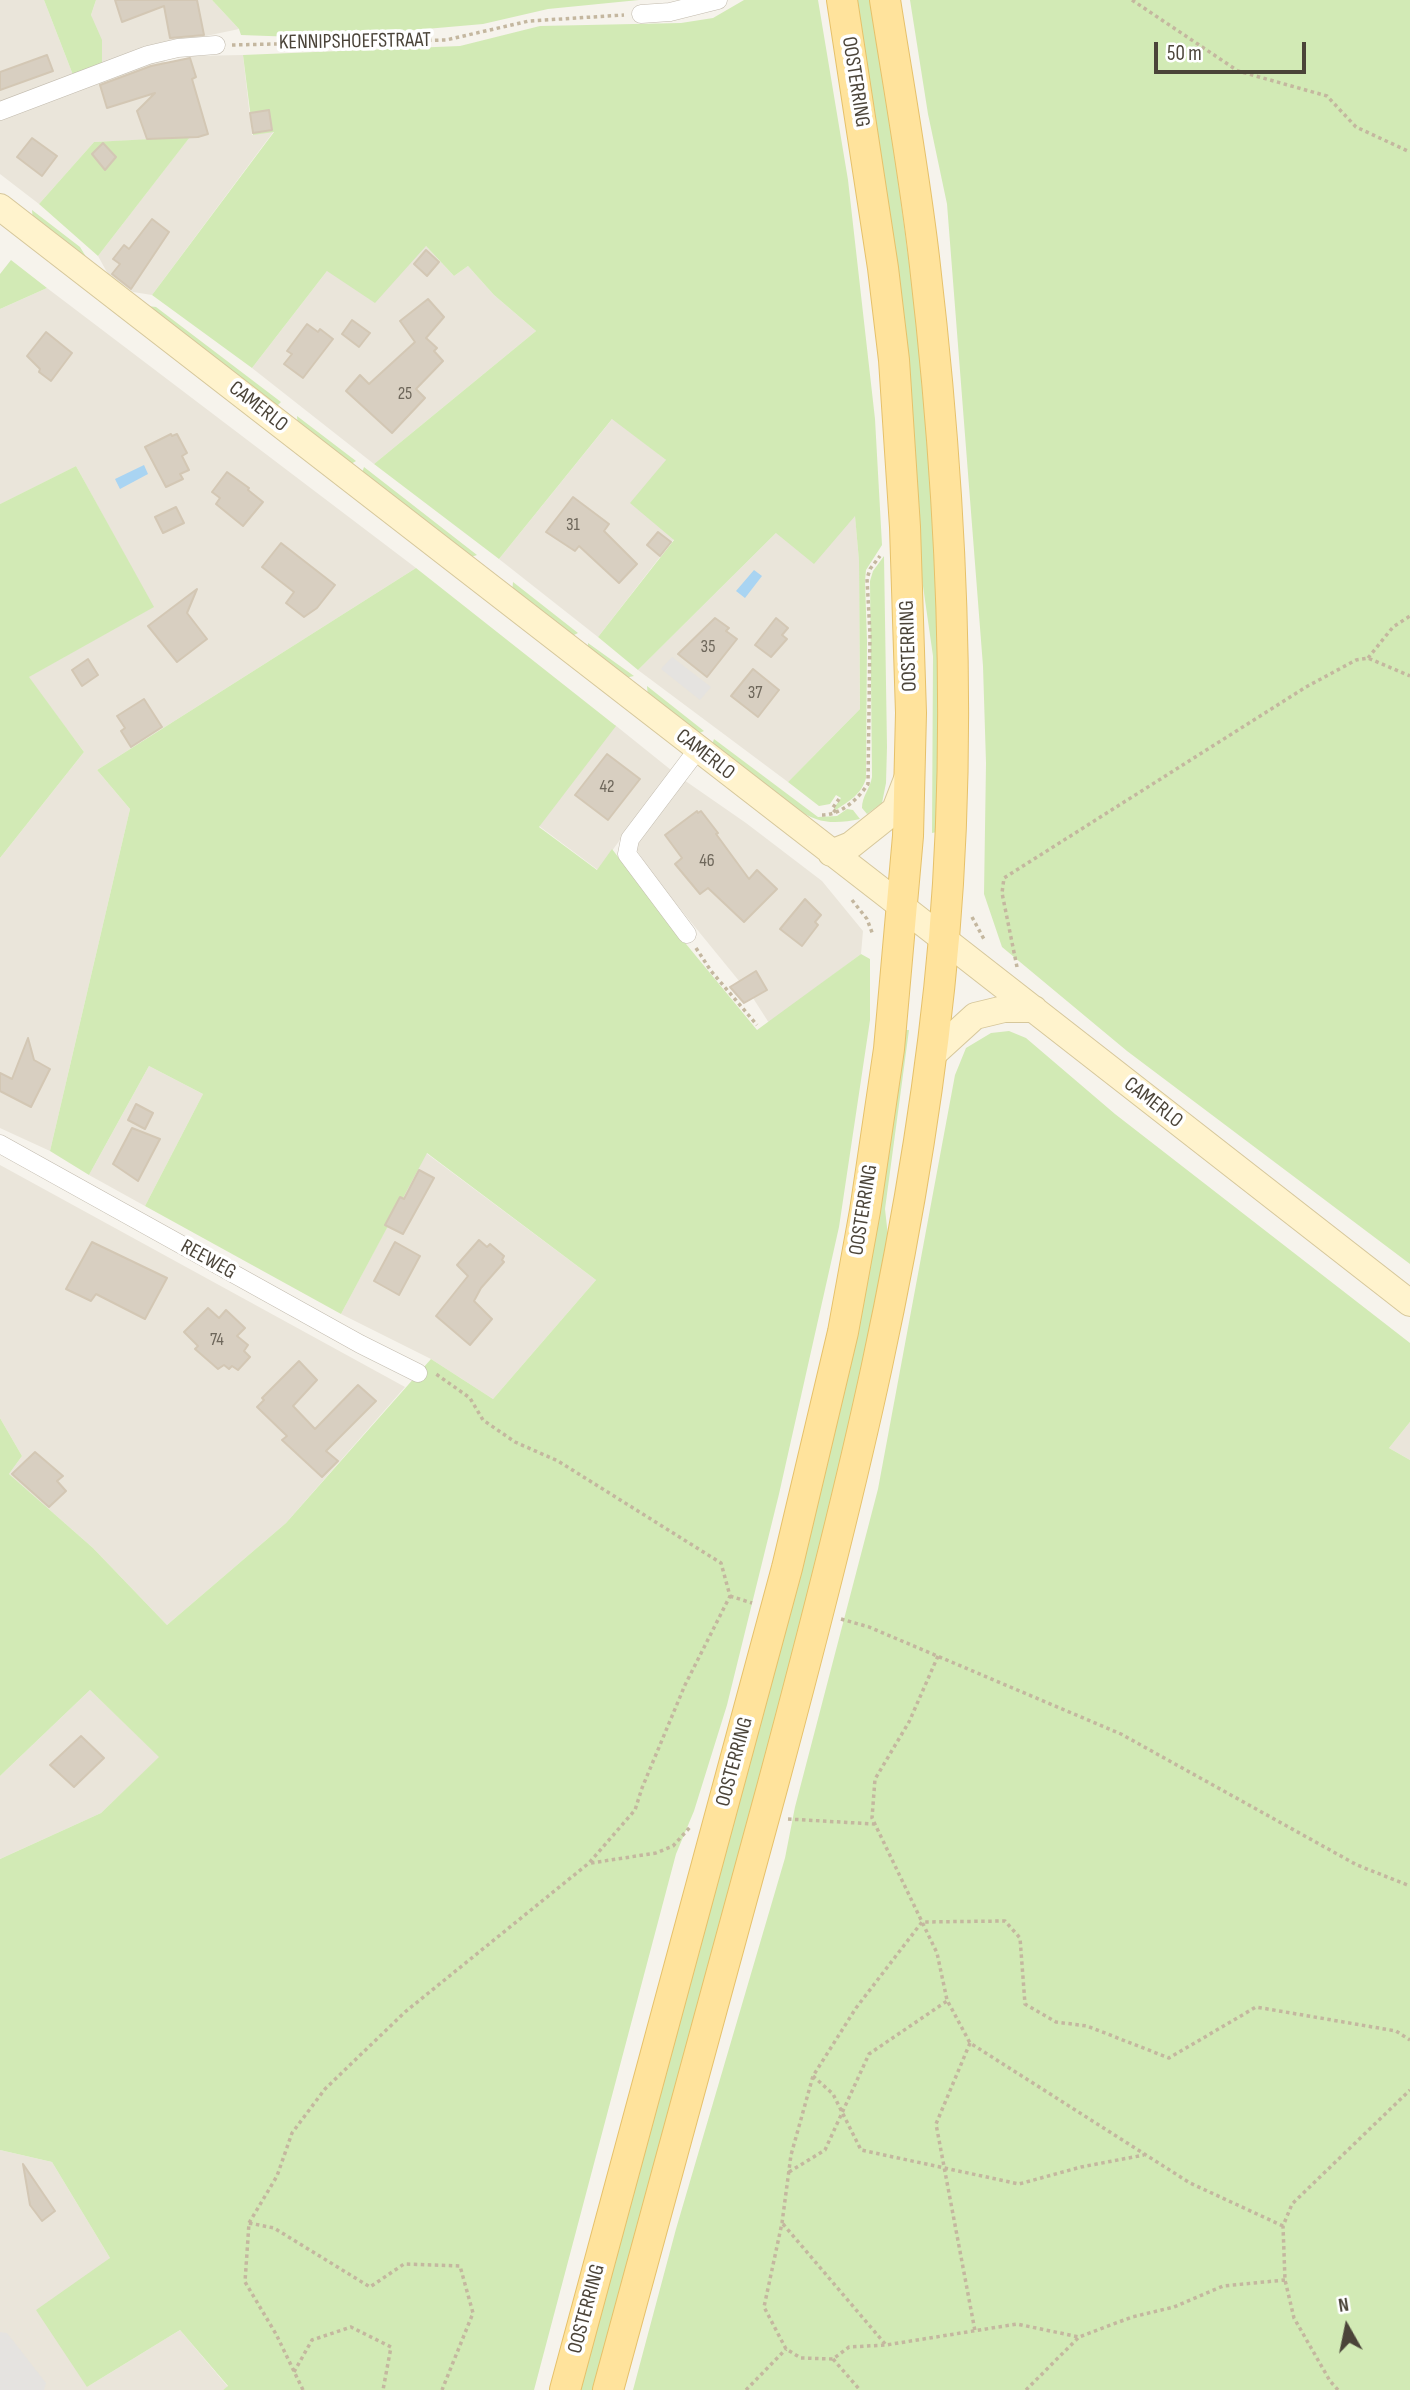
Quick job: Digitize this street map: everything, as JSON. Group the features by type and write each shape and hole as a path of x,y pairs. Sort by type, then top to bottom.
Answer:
{"main road":[{"name":"OOSTERRING","path":"565,2390 777,1610 843,1332 865,1211 889,1049 903,908 910,773 906,535 894,360 870,172 842,0"},
{"name":"OOSTERRING","path":"607,2390 826,1587 883,1339 909,1201 944,939 953,759 948,529 936,362 925,262 885,0"},
{"name":"CAMERLO","path":"0,207 1410,1303"},
{"path":"831,853 851,845 895,810 910,773"},
{"path":"930,1057 975,1016 997,1010 1034,1009"}],"street":[{"path":"641,14 670,12 718,0"},
{"path":"0,111 148,55 178,48 216,46"},
{"path":"687,934 627,854 630,839 698,749"},
{"name":"REEWEG","path":"0,1144 348,1338 418,1373"}],"path":[{"path":"1132,0 1238,71 1327,96 1356,127 1410,152"},
{"name":"KENNIPSHOEFSTRAAT","path":"216,46 446,40 529,21 641,14"},
{"path":"854,800 868,784 869,774 867,579 870,569 885,547"},
{"path":"1368,658 1393,627 1410,616"},
{"path":"1018,972 1002,893 1004,878 1306,687 1356,660 1368,658 1410,676"},
{"path":"836,812 832,809 839,799"},
{"path":"848,896 867,919 874,936"},
{"path":"968,909 977,930 991,950"},
{"path":"687,934 711,971 757,1025"},
{"path":"303,2390 276,2334 245,2282 249,2223 277,2176 292,2133 326,2089 405,2012 589,1863 635,1810 685,1685 730,1596 721,1563 558,1461 515,1443 482,1420 470,1398 435,1373 418,1373"},
{"path":"730,1596 756,1604"},
{"path":"839,1619 869,1627 1121,1734 1357,1865 1410,1886"},
{"path":"937,1656 909,1722 875,1779 872,1818 937,1953 947,2000 970,2043 1190,2183 1283,2225"},
{"path":"786,1819 874,1824"},
{"path":"589,1863 656,1853 673,1846 693,1824 698,1823"},
{"path":"922,1922 1005,1921 1020,1938 1025,2004 1056,2022 1087,2026 1169,2058 1256,2007 1396,2031 1410,2040"},
{"path":"922,1922 856,2008 813,2076 791,2155 782,2223 764,2307 786,2349 801,2358 833,2360 849,2347 886,2345 1017,2324 1079,2337"},
{"path":"789,2172 825,2150 869,2054 947,2000"},
{"path":"970,2043 936,2124 975,2331"},
{"path":"813,2076 832,2094 861,2150 1019,2184 1081,2167 1145,2155"},
{"path":"1338,2390 1330,2381 1294,2318 1285,2280 1283,2225 1292,2204 1410,2090"},
{"path":"249,2223 274,2228 370,2287 404,2264 460,2266 473,2313 442,2390"},
{"path":"782,2223 886,2345"},
{"path":"1026,2390 1079,2337 1132,2317 1174,2307 1223,2286 1285,2280"},
{"path":"294,2372 312,2340 351,2327 391,2347 383,2390"},
{"path":"746,2390 786,2349"},
{"path":"833,2360 860,2390"}],"shaded area":[{"path":"0,0 44,0 73,75 0,103"},
{"path":"96,0 212,0 239,29 154,47 102,66 91,15"},
{"path":"243,55 252,135 274,131 152,295 133,292 108,274 98,256 189,138 94,142 39,204 0,174 0,119 162,56 166,64 192,56"},
{"path":"426,246 454,276 468,266 494,295 536,331 374,464 252,368 327,271"},
{"path":"47,288 416,568 97,770 130,809 50,1151 0,1128 0,858 84,752 28,677 153,607 76,466 0,504 0,309"},
{"path":"613,418 666,460 674,539 598,637 499,559"},
{"path":"855,515 859,561 860,709 788,782 638,670 776,533"},
{"path":"672,657 711,687 700,700 661,669"},
{"path":"615,725 671,770 598,870 539,826"},
{"path":"684,780 822,881 863,931 861,954 769,1023 753,998 655,878 634,846"},
{"path":"149,1066 203,1094 145,1206 89,1175"},
{"path":"426,1153 596,1280 493,1399 431,1359 341,1314"},
{"path":"0,1165 405,1387 286,1523 167,1625 93,1548 9,1474 22,1456 0,1418"},
{"path":"1410,1422 1410,1460 1389,1448"},
{"path":"90,1690 160,1757 101,1813 0,1859 0,1776"},
{"path":"0,2150 52,2162 110,2258 87,2387 180,2330 228,2387 223,2390 0,2390"},
{"path":"0,2332 7,2333 46,2383 44,2390 0,2390"}],"green space":[{"path":"44,0 96,0 91,15 102,40 102,66 73,75"},
{"path":"212,0 639,0 548,9 483,24 323,38 241,35 239,29"},
{"path":"744,0 818,0 848,180 875,419 882,545 866,570 865,581 866,778 858,793 836,810 834,808 841,798 836,795 830,804 819,806 788,782 860,709 859,561 855,516 814,564 776,533 638,670 598,637 674,540 630,503 666,460 612,419 499,559 374,464 536,331 494,295 468,266 454,276 426,246 375,303 327,271 252,368 152,295 274,132 253,135 243,55 460,46 540,26 681,23 713,18"},
{"path":"854,0 871,0 894,149 922,373 938,599 937,832 932,833 933,656 922,579 910,389"},
{"path":"910,0 1410,0 1410,1264 1127,1051 1002,947 984,894 986,763 983,666 947,204 928,114"},
{"path":"190,137 98,256 39,204 94,142"},
{"path":"32,210 80,247 93,268 33,222"},
{"path":"11,260 47,288 0,309 0,274"},
{"path":"140,305 156,307 281,402 277,406"},
{"path":"297,416 356,461 351,464 298,428"},
{"path":"76,466 154,607 29,677 84,752 0,858 0,504"},
{"path":"364,467 477,555 468,558 362,473"},
{"path":"884,556 886,783 882,803 867,814 862,808 872,777 870,581 873,571"},
{"path":"416,568 616,726 539,827 597,870 612,849 757,1030 861,954 870,959 870,1020 839,1227 779,1494 727,1705 694,1811 676,1854 534,2390 223,2390 228,2386 180,2330 87,2387 36,2310 110,2258 52,2162 0,2150 0,1859 101,1813 159,1757 90,1690 0,1776 0,1418 22,1456 9,1474 93,1548 167,1625 286,1523 431,1359 493,1399 596,1280 427,1153 341,1314 145,1206 203,1094 149,1066 89,1175 50,1151 130,809 97,770"},
{"path":"513,582 578,633 572,636 512,593"},
{"path":"588,643 634,676 621,679 588,653"},
{"path":"647,686 704,731 695,735 648,698"},
{"path":"714,739 818,817 837,816 847,809 853,810 860,819 827,822 804,814 712,745"},
{"path":"902,1030 909,1030 885,1209 889,1245 835,1503 594,2390 578,2390"},
{"path":"1009,1031 1026,1038 1115,1114 1410,1343 1410,1422 1389,1448 1410,1460 1410,2390 633,2390 676,2229 785,1858 795,1807 878,1489 955,1075 966,1048 991,1033"}],"water":[{"path":"144,465 148,474 120,489 115,479"},
{"path":"754,570 762,576 745,598 736,591"}],"building":[{"path":"115,0 197,0 204,35 170,38 164,6 122,22"},
{"path":"47,55 53,71 0,90 0,72"},
{"path":"190,58 196,77 192,79 208,134 198,137 147,139 137,111 155,93 107,108 100,85 151,66"},
{"path":"269,110 272,130 253,133 250,113"},
{"path":"32,138 57,156 42,176 17,157"},
{"path":"103,143 116,157 105,170 92,154"},
{"path":"152,219 169,232 131,289 112,274 120,264 113,259 124,245 129,249"},
{"path":"426,250 439,262 427,276 414,264"},
{"path":"428,299 444,317 426,338 437,348 434,351 443,361 416,389 425,398 392,433 346,391 360,375 369,384 415,342 400,321"},
{"path":"352,320 370,333 359,347 342,334"},
{"path":"307,324 318,332 320,329 333,339 303,378 284,364 292,354 287,351"},
{"path":"46,332 72,353 51,381 39,372 40,369 27,356"},
{"path":"171,434 177,434 187,453 182,456 189,470 180,474 183,479 166,487 145,447"},
{"path":"227,472 263,502 243,526 216,504 220,498 212,492"},
{"path":"573,497 609,524 604,531 637,564 619,583 579,546 575,551 546,532"},
{"path":"176,507 184,523 163,533 155,517"},
{"path":"658,532 671,542 660,556 647,545"},
{"path":"281,543 335,585 317,608 304,617 286,603 294,592 262,567"},
{"path":"197,589 187,613 207,639 177,662 148,626"},
{"path":"715,618 729,628 726,631 737,639 707,677 678,654"},
{"path":"776,618 788,628 782,635 787,639 771,657 755,645"},
{"path":"88,659 98,675 82,686 72,670"},
{"path":"753,669 779,690 758,717 731,696"},
{"path":"144,699 162,727 131,747 121,731 125,728 117,716"},
{"path":"607,754 640,779 608,820 575,795"},
{"path":"697,811 701,811 718,833 716,834 749,879 757,870 777,889 744,922 708,888 700,894 675,864 682,858 665,835"},
{"path":"805,899 821,915 815,922 818,925 802,946 780,929"},
{"path":"756,971 767,990 744,1003 730,987"},
{"path":"28,1038 34,1060 50,1069 31,1107 0,1091 0,1073 12,1079"},
{"path":"136,1104 153,1113 145,1129 128,1120"},
{"path":"132,1128 160,1139 138,1181 113,1164"},
{"path":"419,1170 434,1178 403,1234 385,1225 400,1197 404,1199"},
{"path":"479,1240 487,1247 490,1244 504,1256 504,1262 481,1288 474,1301 492,1319 470,1345 436,1316 468,1276 457,1265"},
{"path":"92,1242 167,1278 145,1319 96,1294 91,1301 66,1289"},
{"path":"395,1242 420,1256 399,1295 374,1281"},
{"path":"208,1308 219,1318 226,1310 245,1328 237,1336 248,1345 244,1351 250,1357 238,1370 224,1365 218,1369 195,1349 198,1346 184,1332"},
{"path":"299,1361 317,1380 293,1406 315,1429 358,1385 376,1401 326,1451 338,1461 322,1477 282,1440 287,1436 257,1407 264,1400 262,1398"},
{"path":"35,1452 63,1476 57,1481 66,1491 49,1507 12,1474"},
{"path":"81,1736 104,1758 74,1787 50,1765"},
{"path":"23,2164 55,2211 42,2221 30,2205"}]}
